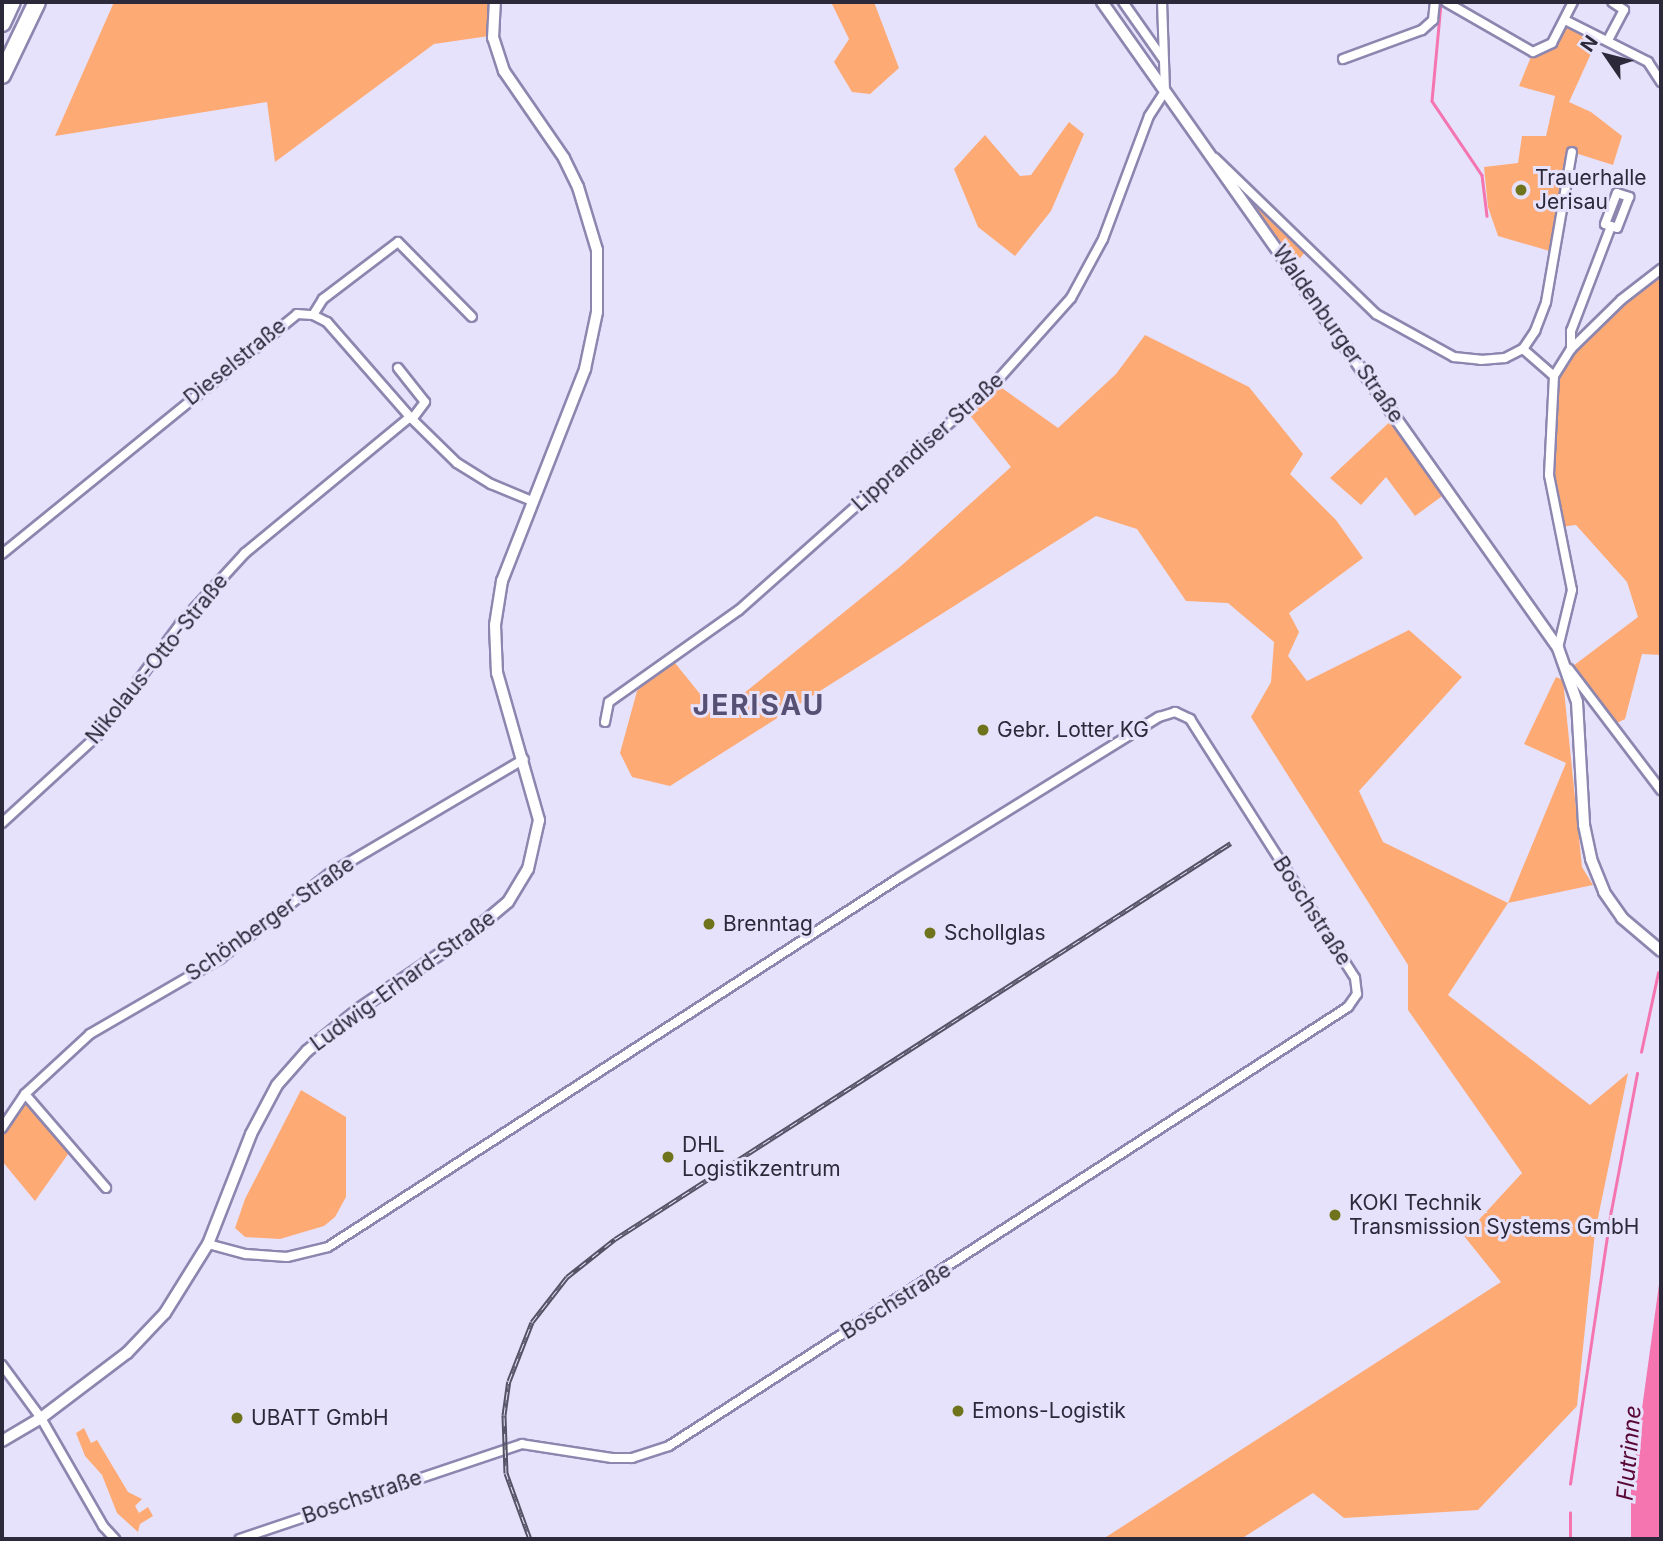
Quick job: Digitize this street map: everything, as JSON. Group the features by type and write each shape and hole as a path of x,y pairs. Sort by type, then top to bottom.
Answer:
{"highway":[{"path":"2,23 12,2"},
{"path":"2,75 37,2"}],"street":[{"name":"Ludwig-Erhard-Straße","path":"2,1441 41,1418 127,1353 165,1313 208,1244 251,1134 277,1085 307,1051 508,902 528,869 539,820 524,759 497,673 495,625 502,581 585,369 597,312 597,250 578,187 564,158 504,71 493,38 495,2"},
{"name":"Waldenburger Straße","path":"1102,2 1558,648 1569,669 1615,724 1661,790"},
{"path":"1123,2 1163,59"},
{"path":"1162,2 1165,91"},
{"path":"1343,59 1422,30 1433,20 1436,2"},
{"path":"1446,2 1533,52 1541,51 1552,43 1573,2"},
{"path":"1608,40 1624,10 1612,2"},
{"path":"1565,20 1648,62 1661,82"},
{"name":"Lipprandiser Straße","path":"605,722 609,702 739,610 805,554 995,383 1048,327 1071,298 1103,239 1149,116 1165,91"},
{"path":"1212,156 1376,314 1414,338 1454,357 1481,360 1505,358 1523,349 1546,302 1572,152"},
{"path":"1571,349 1572,331 1611,226"},
{"path":"313,314 323,299 398,242 472,317"},
{"path":"1558,648 1572,590 1549,475 1554,376 1571,349 1621,300 1661,268"},
{"name":"Dieselstraße","path":"2,554 285,321 297,314 313,314 327,322 411,418 457,463 491,484 532,501"},
{"path":"1523,349 1554,376"},
{"path":"398,368 425,402 411,418"},
{"name":"Nikolaus-Otto-Straße","path":"2,823 98,735 180,624 245,553 411,418"},
{"name":"Waldenburger Straße","path":"1569,669 1577,702 1591,859 1604,892 1622,918 1661,951"},
{"name":"Boschstraße","path":"208,1244 246,1254 286,1256 328,1247 899,878 1159,717 1175,712 1189,719 1355,978 1357,994 1348,1007 669,1446 632,1458 612,1458 541,1443 522,1444 240,1539"},
{"name":"Schönberger Straße","path":"2,1128 25,1094 90,1034 221,958 329,874 524,759"},
{"path":"25,1094 106,1188"},
{"path":"2,1365 41,1418 115,1539"}],"shaded area":[{"path":"114,2 490,2 489,36 434,44 275,162 267,102 55,136"},
{"path":"831,2 874,2 899,68 870,94 852,92 834,62 849,39"},
{"path":"1565,20 1599,36 1569,102 1591,112 1622,136 1613,165 1572,152 1553,252 1498,236 1488,207 1484,167 1518,163 1522,136 1546,136 1555,96 1519,86 1533,52 1541,51"},
{"path":"1069,122 1084,134 1051,211 1015,256 978,227 954,169 985,135 1020,176 1031,175"},
{"path":"1255,207 1265,210 1306,251 1296,263"},
{"path":"1661,269 1661,655 1642,654 1625,719 1615,724 1569,669 1638,617 1627,582 1576,525 1559,527 1552,498 1554,376 1571,349"},
{"path":"1145,335 1249,387 1303,454 1290,474 1336,520 1363,558 1289,613 1299,632 1288,656 1307,681 1409,630 1462,677 1359,791 1383,842 1508,903 1448,995 1590,1105 1628,1073 1595,1232 1577,1406 1478,1510 1344,1518 1313,1493 1241,1539 1103,1539 1501,1282 1464,1236 1522,1173 1408,1010 1408,965 1251,717 1271,682 1274,642 1228,603 1186,601 1137,529 1096,516 670,786 632,777 620,753 637,691 671,658 717,715 901,566 1011,467 965,409 995,383 1058,428 1116,374"},
{"path":"1396,416 1449,491 1415,516 1386,477 1361,505 1330,478"},
{"path":"1556,677 1563,680 1582,867 1593,885 1508,903 1566,763 1524,744"},
{"path":"301,1090 346,1117 346,1197 335,1217 324,1226 280,1239 245,1237 235,1228 245,1199"},
{"path":"25,1094 73,1147 35,1201 2,1161 2,1128"},
{"path":"1661,1270 1661,1539 1631,1539 1631,1489"},
{"path":"84,1428 91,1443 97,1440 128,1492 142,1499 135,1506 139,1513 148,1507 153,1516 140,1524 138,1532 117,1513 102,1475 85,1456 76,1433"}],"waterway":[{"path":"1441,4 1432,101 1482,175 1487,216"},
{"path":"1641,1052 1658,973"},
{"path":"1570,1484 1611,1211 1637,1073"},
{"path":"1570,1513 1570,1539"}],"railway":[{"path":"530,1539 506,1473 504,1415 509,1381 532,1322 567,1277 615,1239 1231,843"}],"place":[{"name":"Trauerhalle Jerisau","path":"1521,190"},
{"name":"Gebr. Lotter KG","path":"983,730"},
{"name":"Brenntag","path":"709,924"},
{"name":"Schollglas","path":"930,933"},
{"name":"DHL Logistikzentrum","path":"668,1157"},
{"name":"KOKI Technik Transmission Systems GmbH","path":"1335,1215"},
{"name":"Emons-Logistik","path":"958,1411"},
{"name":"UBATT GmbH","path":"237,1418"}],"district":[{"name":"JERISAU","path":"759,705"}],"water label":[{"name":"Flutrinne","path":"1629,1453"}]}
